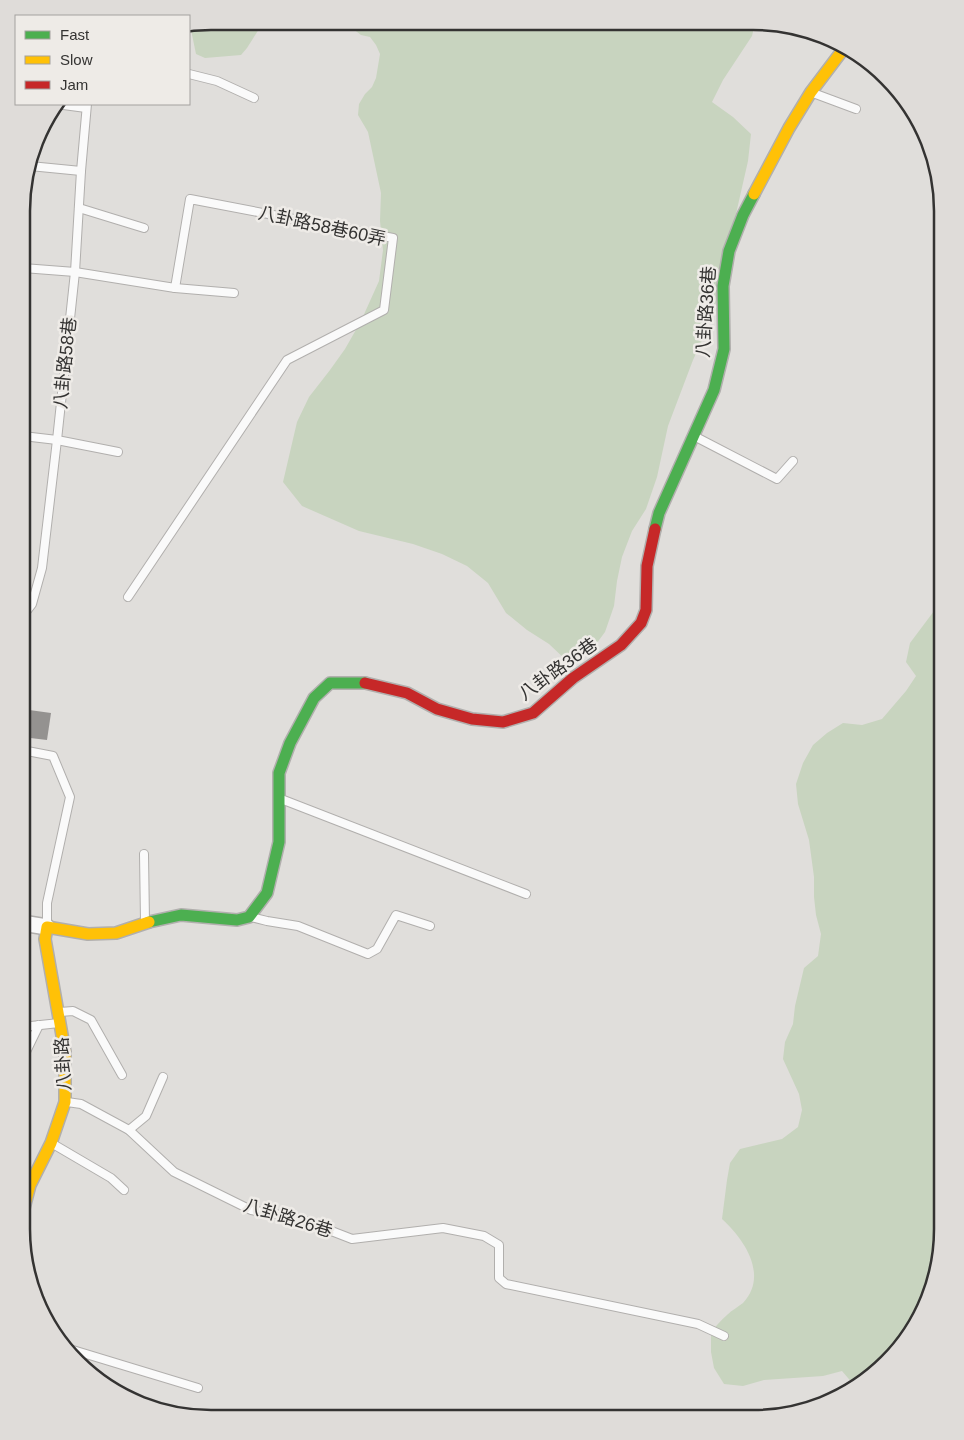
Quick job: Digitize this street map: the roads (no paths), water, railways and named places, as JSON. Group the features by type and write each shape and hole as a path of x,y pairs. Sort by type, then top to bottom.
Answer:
{"street":[{"name":"八卦路36巷","path":"249,916 267,893 279,842 279,773 290,743 314,698 330,683 366,683 407,693 437,709 464,717 503,722 533,713 573,678 620,645 641,623 646,610 647,566 659,513 714,390 724,348 723,286 729,251 744,215 789,128 811,92 841,53"},
{"path":"30,924 88,934 116,933 145,923 181,915 238,920 249,916"},
{"name":"八卦路","path":"30,1177 51,1143 65,1102 65,1052 45,939 47,927"}],"lane":[{"path":"190,74 217,81 254,98"},
{"path":"811,92 856,109"},
{"path":"71,105 86,106"},
{"name":"八卦路58巷","path":"30,607 42,568 57,440 75,272 86,106"},
{"path":"35,167 81,171"},
{"name":"八卦路58巷60弄","path":"128,597 287,360 384,310 393,238 190,199 175,288"},
{"path":"79,208 144,228"},
{"path":"30,269 75,272 175,288 234,292"},
{"path":"694,436 777,479 793,461"},
{"path":"30,437 57,440 118,452"},
{"path":"30,752 53,756 70,797 47,902 47,927"},
{"path":"279,799 526,894"},
{"path":"144,854 145,923"},
{"path":"249,916 298,926 368,954 377,949 396,914 430,926"},
{"path":"30,1026 39,1025 73,1011 91,1020 122,1075"},
{"path":"30,1044 39,1025"},
{"path":"129,1130 146,1116 163,1077"},
{"name":"八卦路26巷","path":"65,1102 81,1104 129,1130 174,1172 251,1210 298,1218 352,1238 443,1228 484,1236 499,1245 499,1278 506,1284 698,1324 724,1336"},
{"path":"51,1143 110,1178 124,1190"},
{"path":"78,1352 198,1388"}]}
